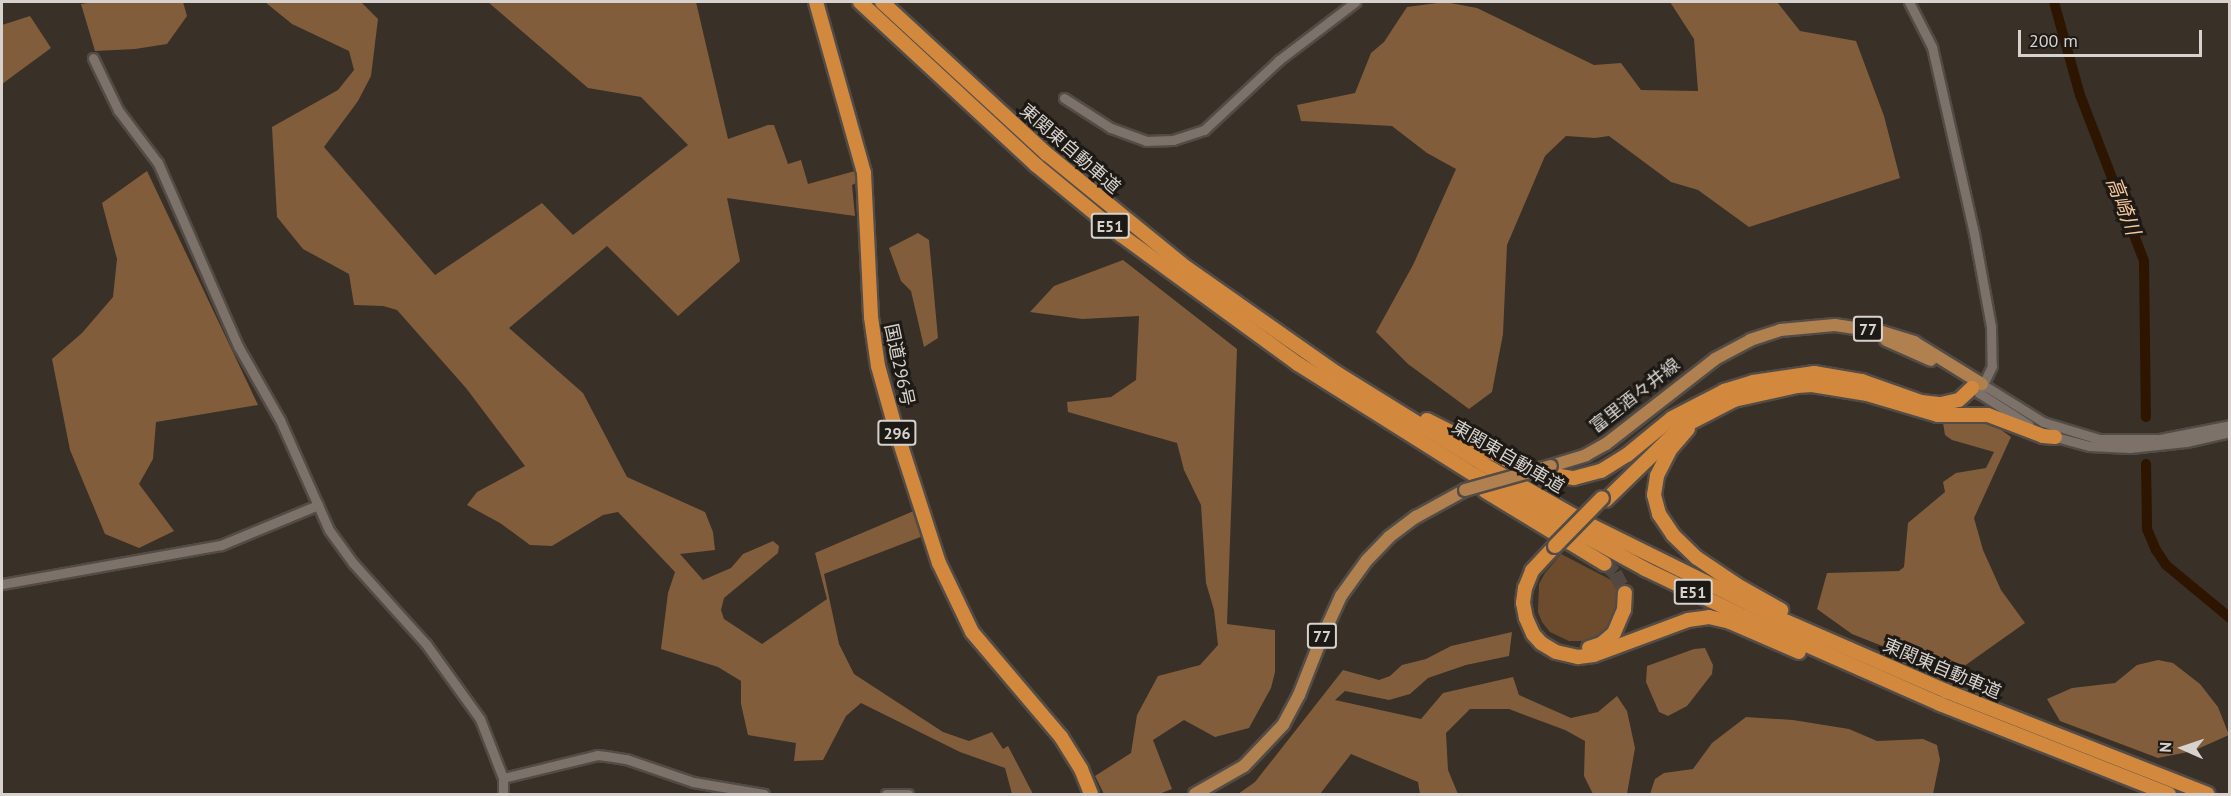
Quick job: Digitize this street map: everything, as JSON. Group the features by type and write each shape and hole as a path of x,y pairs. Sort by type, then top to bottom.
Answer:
{"highway":[{"name":"国道296号","path":"816,2 864,173 871,317 878,366 895,427 939,563 972,632 1061,736 1081,769 1091,795"},
{"name":"東関東自動車道","path":"860,2 1036,165 1121,235 1264,341 1385,421 1521,502 1645,569 1831,657 2169,795"},
{"name":"東関東自動車道","path":"882,2 1047,154 1129,223 1187,268 1305,351 1453,446 1594,527 1737,598 1898,670 2208,795"},
{"path":"1305,351 1491,453 1517,465 1563,477 1588,476 1601,471 1627,455 1663,424 1690,417 1734,400 1765,392 1812,385 1867,394 1932,413 1988,415 2043,436 2055,437"},
{"path":"1978,388 1959,400 1932,404 1862,381 1814,374 1735,387 1690,417 1532,571 1525,588 1524,611 1533,634 1545,646 1568,656 1594,655 1696,618 1719,619 1856,675 2015,734"},
{"path":"1932,413 1959,409 1971,402 1978,388"},
{"path":"1690,417 1665,458 1655,485 1659,514 1673,535 1697,558 1737,585 1898,670"},
{"path":"1385,421 1432,456 1504,504 1605,564"},
{"path":"1558,546 1541,570 1531,593 1532,616 1545,636 1556,644 1570,649 1586,649 1609,639 1619,625 1624,610 1625,593"}],"main road":[{"name":"富里酒々井線","path":"1196,795 1227,778 1249,761 1282,725 1299,696 1341,596 1367,560 1416,517 1465,490 1586,455 1615,439 1700,368 1744,344 1804,332 1871,336 1918,354 1978,388"}],"street":[{"path":"1064,98 1111,128 1146,141 1173,140 1204,130 1279,60 1355,2"},
{"path":"1909,2 1932,47 1974,233 1993,351 1992,366 1978,388"},
{"path":"93,58 118,110 158,163 238,346 280,420 329,530 343,550 426,644 480,719 504,778 503,795"},
{"path":"1978,388 2043,422 2099,439 2160,439 2229,425"},
{"path":"1978,388 2021,421 2055,437 2089,446 2130,448 2186,442 2229,432"},
{"path":"2,584 221,545 318,505"},
{"path":"504,778 597,756 606,756 626,759 693,782 764,795"},
{"path":"886,795 908,795"}],"shaded area":[{"path":"183,2 187,16 167,44 135,49 95,51 81,4"},
{"path":"265,2 361,2 378,19 371,76 358,101 324,147 435,275 542,203 573,235 688,145 641,97 588,88 488,2 696,2 728,139 774,125 788,164 801,160 808,184 855,171 858,182 852,185 855,216 727,198 740,261 678,316 607,246 509,328 583,393 627,477 705,512 713,532 715,550 680,554 703,580 731,568 743,554 773,541 779,546 778,553 724,598 721,610 724,619 762,644 827,599 815,553 916,510 923,536 824,574 839,644 854,674 943,732 969,741 992,732 1003,749 1008,746 1033,794 1012,794 1005,768 960,752 861,703 846,716 823,760 794,761 796,743 748,735 741,704 741,681 718,667 661,649 668,593 675,572 618,512 603,515 552,546 530,545 500,523 467,505 477,492 525,466 466,388 397,310 383,306 354,305 349,274 303,249 277,217 272,127 338,90 354,70 349,51 292,24"},
{"path":"1445,2 1477,8 1594,65 1621,63 1641,90 1698,91 1694,39 1670,2 1777,2 1800,31 1856,41 1884,116 1900,178 1749,227 1698,190 1671,182 1609,136 1595,138 1566,136 1545,156 1507,245 1503,334 1492,392 1469,409 1408,364 1376,332 1413,265 1456,169 1427,153 1392,126 1301,121 1297,105 1355,93 1371,53 1384,42 1407,7"},
{"path":"30,16 51,48 2,84 2,25"},
{"path":"147,171 258,405 156,422 153,459 139,484 174,531 139,548 105,534 70,450 52,359 82,333 113,297 117,259 102,203"},
{"path":"918,233 929,240 938,338 924,347 911,291 901,281 889,248"},
{"path":"1123,260 1237,349 1227,624 1275,630 1275,672 1271,688 1249,728 1215,737 1184,720 1153,740 1172,789 1159,794 1104,794 1095,776 1131,753 1137,715 1158,676 1200,665 1218,645 1214,610 1206,583 1201,505 1184,470 1177,443 1068,412 1067,402 1111,397 1136,380 1139,316 1082,319 1030,312 1054,286"},
{"path":"1943,423 1993,424 2011,437 1974,518 1983,550 2001,590 2025,623 1953,674 1852,634 1817,609 1827,573 1899,571 1904,567 1908,523 1945,492 1943,482 1956,473 1986,468 1994,452 1952,440 1945,435"},
{"path":"1561,554 1615,582 1619,591 1619,605 1612,625 1605,633 1585,641 1569,641 1550,632 1542,622 1538,612 1539,584"},
{"path":"1512,632 1509,656 1466,665 1428,678 1410,694 1389,700 1345,691 1335,700 1421,719 1443,693 1513,677 1519,695 1571,718 1598,712 1617,696 1627,711 1635,748 1627,794 1593,794 1584,776 1585,741 1565,730 1509,709 1470,709 1446,733 1448,770 1458,794 1420,794 1418,782 1351,754 1320,794 1238,794 1255,782 1343,670 1379,680 1390,676 1402,665 1426,659 1451,646"},
{"path":"1705,648 1713,665 1712,674 1687,706 1668,716 1659,712 1646,682 1647,666 1694,649"},
{"path":"2158,660 2173,663 2200,684 2218,707 2229,735 2193,751 2158,758 2060,721 2047,699 2072,688 2115,683 2137,665"},
{"path":"1746,717 1793,720 1849,729 1877,741 1923,739 1937,745 1940,760 1933,794 1650,794 1655,779 1664,773 1693,769 1712,743"}],"waterway":[{"name":"高崎川","path":"2054,2 2080,95 2144,261 2146,417"},
{"name":"高崎川","path":"2146,464 2147,529 2156,550 2166,565 2230,618"}],"tunnel":[{"path":"1605,564 1615,573 1625,593"}]}
